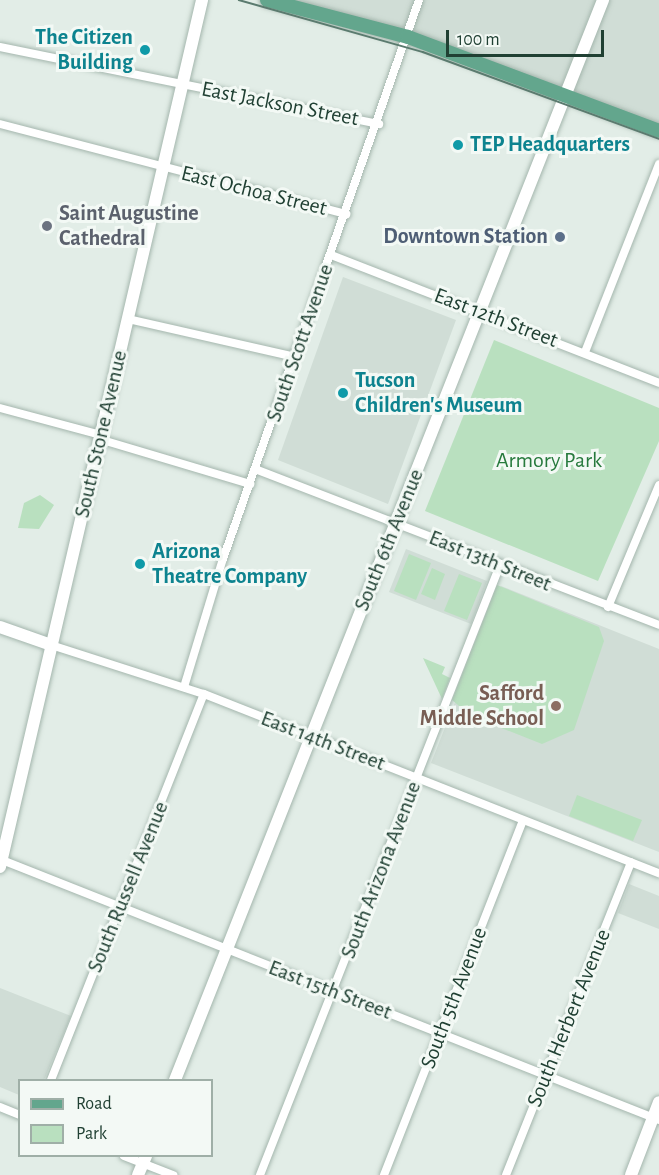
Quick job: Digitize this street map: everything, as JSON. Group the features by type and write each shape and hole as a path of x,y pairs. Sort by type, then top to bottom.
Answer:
{"main road":[{"name":"South Stone Avenue","path":"1,864 4,835 51,645 202,0"},
{"path":"267,0 408,37 567,94 659,131"},
{"name":"South 6th Avenue","path":"175,1079 603,0"},
{"path":"0,627 51,645"},
{"path":"631,1175 656,1119 659,1102"},
{"path":"138,1175 144,1159"}],"street":[{"name":"South Scott Avenue","path":"184,687 255,469 379,124 419,0"},
{"name":"East Jackson Street","path":"0,47 379,124"},
{"name":"East Ochoa Street","path":"0,124 346,214"},
{"path":"585,352 659,164"},
{"name":"East 12th Street","path":"331,255 585,352 659,383"},
{"path":"128,319 295,357"},
{"path":"0,408 250,484"},
{"name":"East 13th Street","path":"255,469 659,625"},
{"path":"608,607 659,485"},
{"name":"South Arizona Avenue","path":"260,1175 334,992 500,565"},
{"name":"East 14th Street","path":"51,645 204,694 659,873"},
{"name":"South Russell Avenue","path":"51,1079 204,694"},
{"name":"South 5th Avenue","path":"384,1175 523,820"},
{"name":"South Herbert Avenue","path":"506,1175 631,862"},
{"name":"East 15th Street","path":"1,864 119,907 656,1119"},
{"path":"0,1107 18,1114"},
{"path":"144,1159 173,1175"}],"shaded area":[{"path":"265,0 659,0 659,132 450,53"},
{"path":"343,277 456,320 388,504 278,460"},
{"name":"Safford Middle School","path":"406,549 487,581 471,624 389,592"},
{"name":"Safford Middle School","path":"501,586 659,649 659,852 431,763"},
{"path":"629,884 659,896 659,929 618,913"},
{"path":"0,988 71,1016 44,1079 18,1079 18,1095 0,1087"}],"green space":[{"name":"Armory Park","path":"494,340 659,408 659,441 598,581 425,511"},
{"path":"40,495 54,505 39,529 18,528 24,503"},
{"path":"409,554 431,563 416,600 394,591"},
{"path":"432,568 445,574 435,600 421,594"},
{"path":"459,574 482,583 467,620 444,611"},
{"path":"497,585 599,627 604,641 574,730 542,744 471,716 452,700"},
{"path":"423,658 445,667 442,674 450,678 442,699"},
{"path":"577,795 642,820 633,841 569,816"}],"tram line":[{"path":"239,0 423,52 659,139"}],"place":[{"name":"The Citizen Building","path":"145,50"},
{"name":"TEP Headquarters","path":"458,145"},
{"name":"Saint Augustine Cathedral","path":"47,226"},
{"name":"Downtown Station","path":"560,237"},
{"name":"Tucson Children's Museum","path":"343,393"},
{"name":"Arizona Theatre Company","path":"140,564"},
{"name":"Safford Middle School","path":"556,706"}]}
